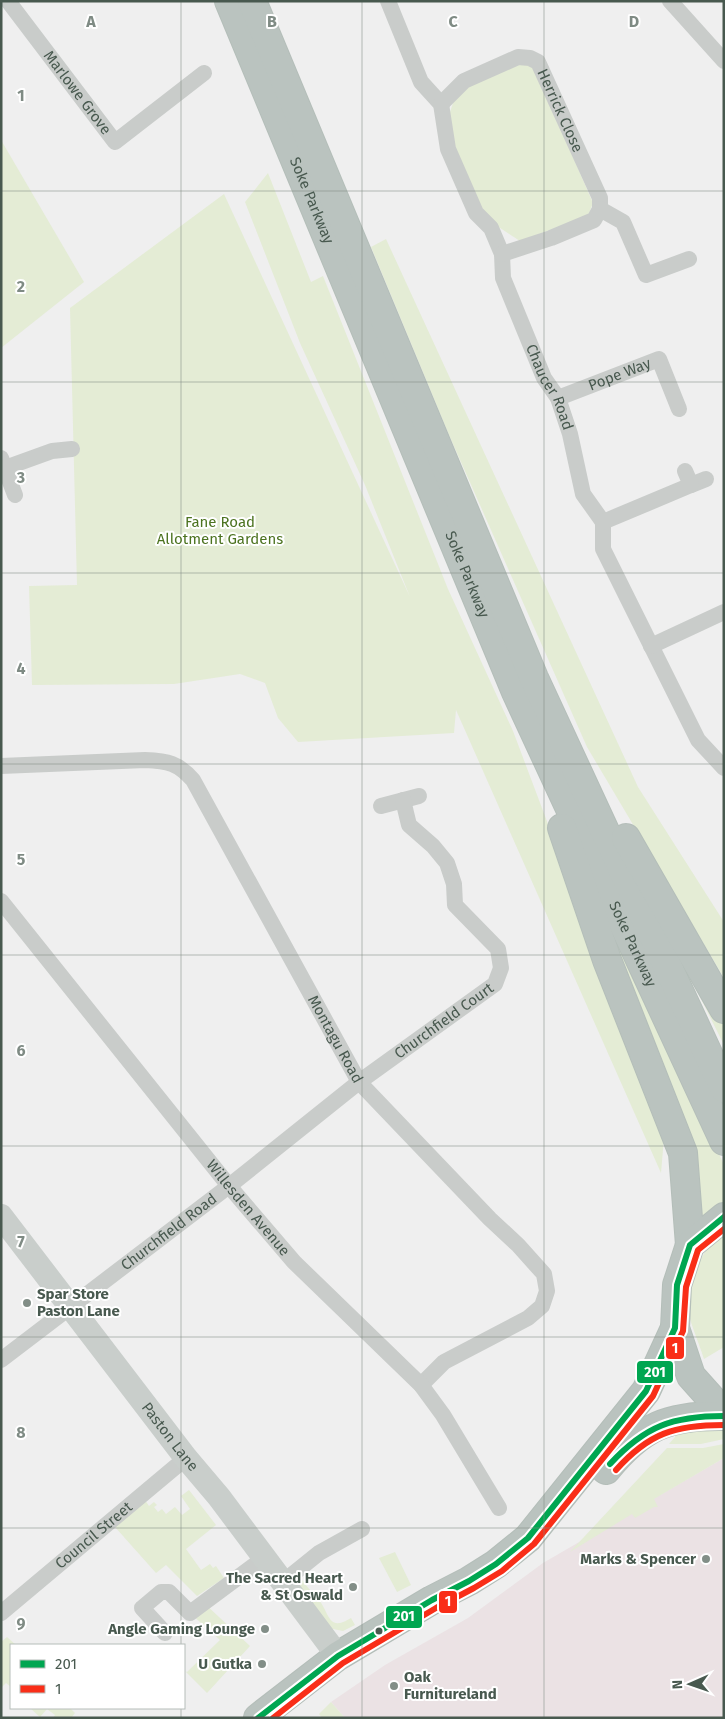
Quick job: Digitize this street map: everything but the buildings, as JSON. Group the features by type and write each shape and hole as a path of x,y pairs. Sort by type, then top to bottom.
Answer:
{"highway":[{"name":"Soke Parkway","path":"229,1 724,1141"},
{"name":"Soke Parkway","path":"252,1 525,685 724,1088"},
{"path":"525,685 724,1009"},
{"path":"525,685 607,960 683,1153 690,1245 677,1285 675,1328 691,1376 724,1415"},
{"path":"690,1245 724,1217"},
{"path":"258,1718 338,1656 432,1600 469,1581 528,1538 646,1391 675,1328"},
{"path":"286,1718 341,1671 491,1585 524,1562 546,1542 625,1446 662,1422 692,1416 724,1415"}],"street":[{"name":"Marlowe Grove","path":"8,1 115,142 204,73"},
{"path":"388,1 421,82 442,104"},
{"path":"670,1 724,60"},
{"name":"Herrick Close","path":"442,104 464,81 500,65 518,58 530,58 538,62 600,198 600,209"},
{"name":"Chaucer Road","path":"442,104 448,148 476,213 491,228 502,254 503,278 544,378 558,398 570,434 583,494 602,522 604,549 698,740 724,768"},
{"path":"502,254 551,238 594,220 600,209 623,222 646,275 689,259"},
{"name":"Pope Way","path":"558,398 659,359 679,409"},
{"path":"15,495 3,463 72,449"},
{"path":"602,522 694,478"},
{"path":"651,646 724,612"},
{"name":"Montagu Road","path":"1,766 145,760 165,761 182,767 193,780 359,1082 544,1274 548,1291 542,1306 528,1318 444,1362 421,1385"},
{"name":"Churchfield Court","path":"359,1082 495,984 501,968 498,949 455,905 454,884 447,864 433,846 409,825 411,798 381,806"},
{"name":"Willesden Avenue","path":"1,901 229,1186 294,1262 421,1385 443,1415 499,1508"},
{"name":"Churchfield Road","path":"1,1360 73,1307 229,1186 359,1082"},
{"name":"Paston Lane","path":"1,1216 73,1307 338,1656"},
{"name":"Council Street","path":"1,1613 186,1458"},
{"path":"283,1582 319,1553 362,1530"},
{"path":"165,1633 142,1608 161,1592 169,1592 190,1613 264,1558"}],"shaded area":[{"path":"724,1458 724,1718 345,1718 331,1702 385,1665 468,1618 543,1563"}],"green space":[{"path":"519,62 533,65 593,203 588,216 520,241 497,226 482,210 452,141 449,115 455,97 464,88"},
{"path":"1,140 84,282 1,348"},
{"name":"Fane Road Allotment Gardens","path":"268,173 311,282 323,276 448,589 513,731 664,1138 661,1173 456,710 454,733 298,742 278,718 265,683 240,674 174,684 32,685 29,586 77,585 70,308 224,194 410,597 365,485 300,343 245,202"},
{"path":"386,239 638,787 724,922 724,978 587,747 449,435 371,247"},
{"path":"602,897 724,1165 724,1204 695,1220 598,901"},
{"path":"679,955 724,1020 724,1045"},
{"path":"724,1231 724,1347 704,1359 689,1316 686,1295 693,1274 705,1252 718,1235"},
{"path":"675,1427 724,1427 724,1439 701,1444 669,1444 675,1437"},
{"path":"724,1444 724,1458 654,1499 658,1507 654,1507 635,1518 632,1514 570,1552 667,1448 703,1448"},
{"path":"189,1490 216,1525 186,1549 201,1570 210,1564 213,1568 216,1566 224,1578 197,1596 166,1565 156,1573 115,1527 145,1500 149,1506 154,1502 157,1505 154,1507 158,1512 162,1509 166,1514 175,1507 182,1515 190,1509 181,1496"},
{"path":"395,1552 411,1585 397,1592 379,1558"},
{"path":"300,1576 322,1604 333,1622 343,1622 351,1618 355,1625 343,1631 328,1628 293,1580"},
{"path":"204,1603 250,1646 207,1693 185,1671 187,1672 220,1640 190,1613"},
{"path":"7,1637 15,1644 10,1644 10,1686 6,1683 1,1688 1,1642"},
{"path":"331,1702 345,1718 322,1718 319,1714"},
{"path":"31,1709 47,1709 40,1717"},
{"path":"47,1709 71,1709 75,1713 71,1718 53,1718 55,1715"}],"transit line":[{"name":"201","path":"258,1718 338,1656 432,1600 469,1581 496,1564 528,1538 646,1391 675,1328 677,1285 690,1245 724,1217"},
{"name":"1","path":"273,1718 343,1663 502,1571 534,1544 653,1396 683,1331 686,1287 698,1250 724,1229"},
{"name":"201","path":"610,1464 635,1440 661,1426 690,1418 724,1416"},
{"name":"1","path":"616,1470 640,1447 664,1434 677,1429 724,1425"}],"place":[{"name":"Spar Store Paston Lane","path":"27,1303"},
{"name":"Marks & Spencer","path":"706,1559"},
{"name":"The Sacred Heart & St Oswald","path":"353,1587"},
{"name":"Angle Gaming Lounge","path":"265,1629"},
{"name":"U Gutka","path":"262,1664"},
{"name":"Oak Furnitureland","path":"394,1686"}]}
